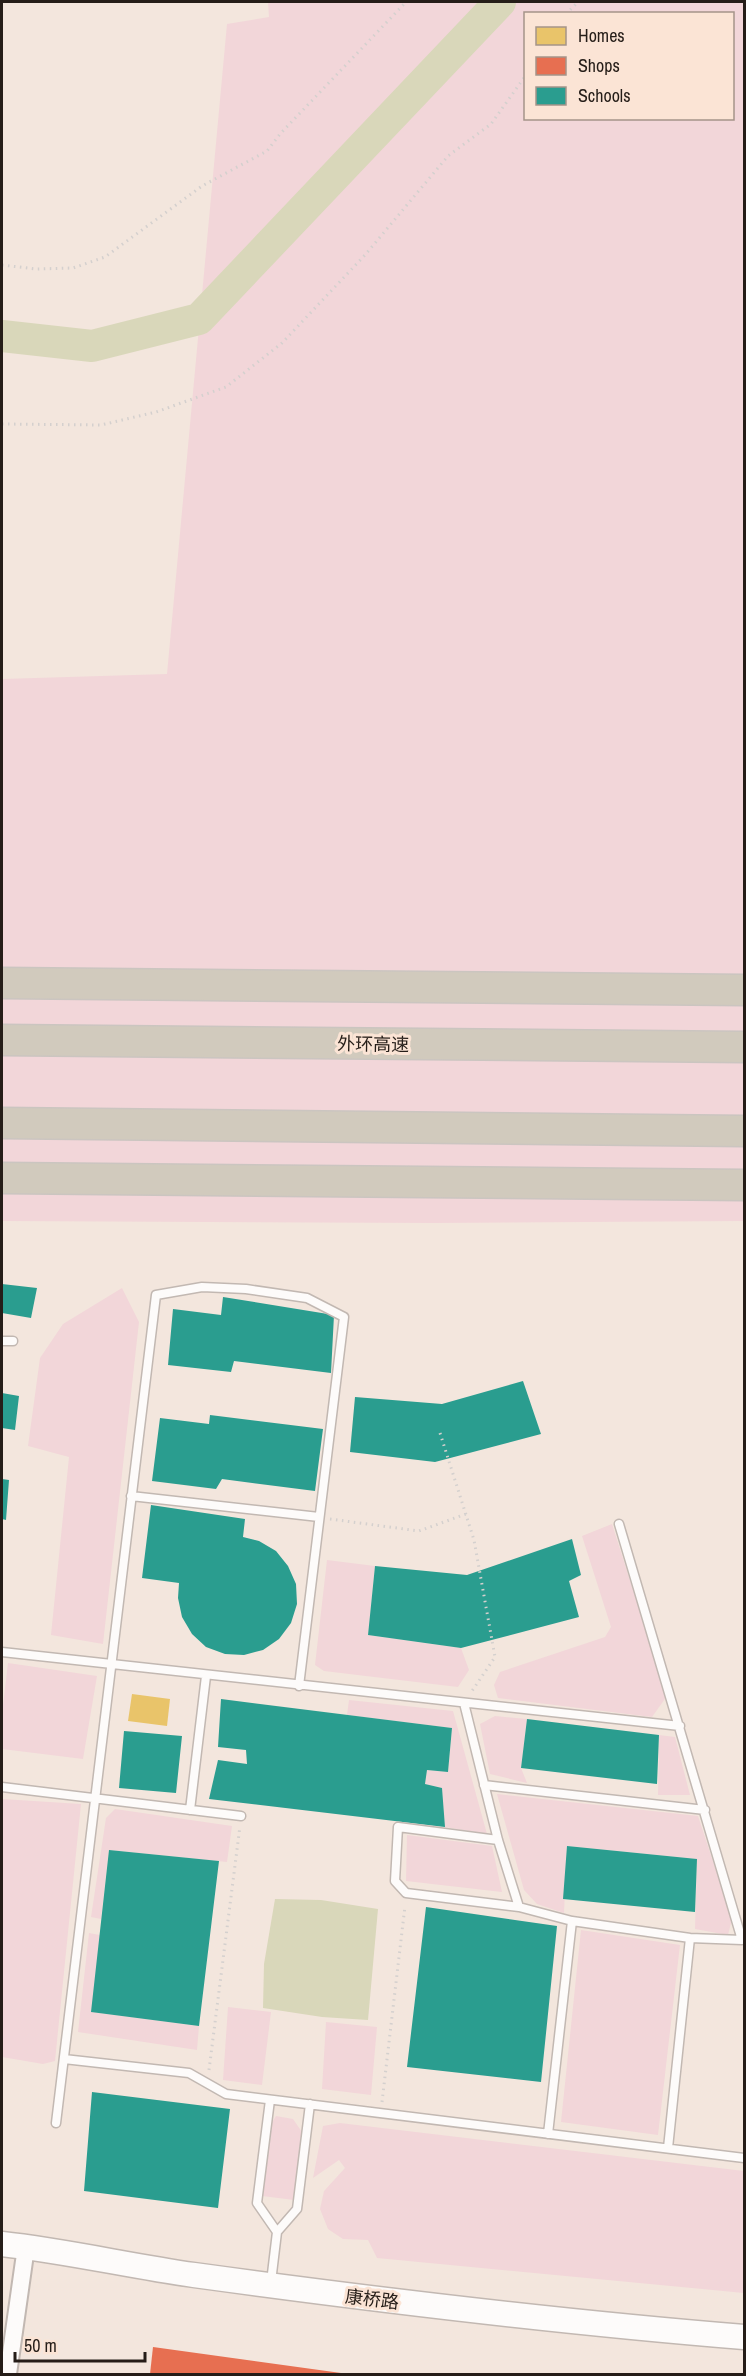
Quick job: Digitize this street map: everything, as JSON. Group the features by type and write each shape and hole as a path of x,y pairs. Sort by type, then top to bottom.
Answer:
{"highway":[{"path":"2,983 744,990"},
{"name":"外环高速","path":"2,1040 744,1047"},
{"path":"2,1123 744,1131"},
{"path":"2,1178 744,1185"}],"main road":[{"name":"康桥路","path":"2,2244 156,2270 494,2314 744,2337"}],"street":[{"path":"8,2374 26,2247"}],"lane":[{"path":"56,2123 156,1295 202,1287 246,1289 307,1298 344,1317 299,1686"},
{"path":"2,1341 14,1341"},
{"path":"131,1496 320,1517"},
{"path":"498,1840 398,1827 395,1881 406,1893 519,1907 572,1920 690,1938 742,1940 681,1726 619,1524"},
{"path":"2,1652 111,1666 681,1726"},
{"path":"190,1810 206,1676"},
{"path":"464,1703 498,1840 519,1907"},
{"path":"484,1785 705,1810"},
{"path":"2,1787 241,1816"},
{"path":"548,2134 572,1920"},
{"path":"668,2148 690,1938"},
{"path":"64,2059 189,2073 226,2094 744,2158"},
{"path":"270,2100 257,2203 277,2232"},
{"path":"270,2285 277,2232 297,2209 310,2104"}],"path":[{"path":"2,265 36,269 73,268 105,257 202,186 267,152 280,134 406,2"},
{"path":"2,424 101,425 156,412 226,387 282,343 365,255 448,156 491,124 524,76"},
{"path":"440,1433 474,1540 495,1657 464,1703"},
{"path":"320,1517 419,1531 465,1514"},
{"path":"207,2084 241,1816"},
{"path":"381,2113 406,1893"}],"shaded area":[{"path":"268,2 744,2 744,1221 434,1223 2,1221 2,679 167,674 227,24 269,17"},
{"path":"122,1288 139,1322 103,1644 51,1635 69,1457 28,1446 40,1358 63,1324"},
{"path":"612,1524 667,1696 652,1717 498,1698 494,1685 500,1672 605,1637 611,1627 582,1536"},
{"path":"327,1560 375,1566 368,1635 461,1648 469,1670 458,1687 324,1671 315,1665"},
{"path":"8,1663 97,1676 83,1759 2,1749 2,1714"},
{"path":"349,1700 453,1711 487,1834 445,1827 442,1788 425,1784 427,1770 448,1772 452,1728 347,1715"},
{"path":"495,1716 527,1719 521,1768 527,1783 490,1774 480,1724"},
{"path":"659,1735 675,1737 690,1795 658,1795"},
{"path":"497,1794 698,1816 732,1919 728,1935 695,1929 697,1859 567,1846 564,1913 537,1904 524,1890"},
{"path":"2,1799 81,1804 55,2061 43,2064 2,2057"},
{"path":"115,1809 232,1826 227,1862 109,1850 101,1919 91,1917 106,1818"},
{"path":"407,1835 492,1846 502,1892 406,1881"},
{"path":"275,1899 321,1900 378,1909 368,2020 322,2017 263,2008 264,1964"},
{"path":"581,1930 680,1945 658,2135 561,2122"},
{"path":"89,1933 100,1935 92,2012 199,2026 197,2050 78,2032"},
{"path":"228,2007 271,2012 262,2085 223,2080"},
{"path":"326,2022 377,2027 371,2095 322,2089"},
{"path":"276,2116 293,2119 302,2132 294,2200 262,2196 271,2124"},
{"path":"340,2123 744,2171 744,2293 377,2258 368,2240 343,2239 328,2229 320,2209 324,2191 345,2168 339,2160 313,2178 323,2126"}],"building: Homes":[{"path":"132,1694 170,1699 167,1726 128,1721"}],"building: Shops":[{"path":"153,2347 341,2373 150,2374"}],"building: Schools":[{"path":"2,1284 37,1288 31,1318 2,1313"},
{"path":"223,1297 334,1315 331,1373 234,1361 231,1372 168,1365 173,1309 221,1315"},
{"path":"523,1381 541,1434 435,1462 350,1452 355,1397 442,1404"},
{"path":"2,1393 19,1396 15,1430 2,1428"},
{"path":"210,1415 323,1429 315,1491 222,1479 216,1489 152,1481 160,1418 209,1424"},
{"path":"2,1479 9,1480 6,1520 2,1519"},
{"path":"151,1505 245,1519 243,1537 259,1541 276,1551 288,1566 296,1584 297,1604 291,1623 279,1639 263,1650 244,1655 225,1654 206,1647 192,1634 182,1617 178,1598 179,1583 142,1578"},
{"path":"572,1539 581,1575 569,1581 579,1617 461,1648 368,1635 375,1566 467,1575"},
{"path":"221,1699 452,1728 448,1772 427,1770 425,1784 442,1788 445,1827 209,1799 218,1760 247,1764 246,1750 218,1747"},
{"path":"527,1719 659,1735 657,1784 521,1768"},
{"path":"124,1731 182,1736 176,1793 119,1788"},
{"path":"567,1846 697,1859 695,1912 563,1899"},
{"path":"109,1850 219,1861 199,2026 91,2012"},
{"path":"426,1907 557,1926 541,2082 407,2067"},
{"path":"92,2092 230,2109 218,2208 84,2191"}],"waterway":[{"path":"2,336 92,346 199,319 500,2"}]}
